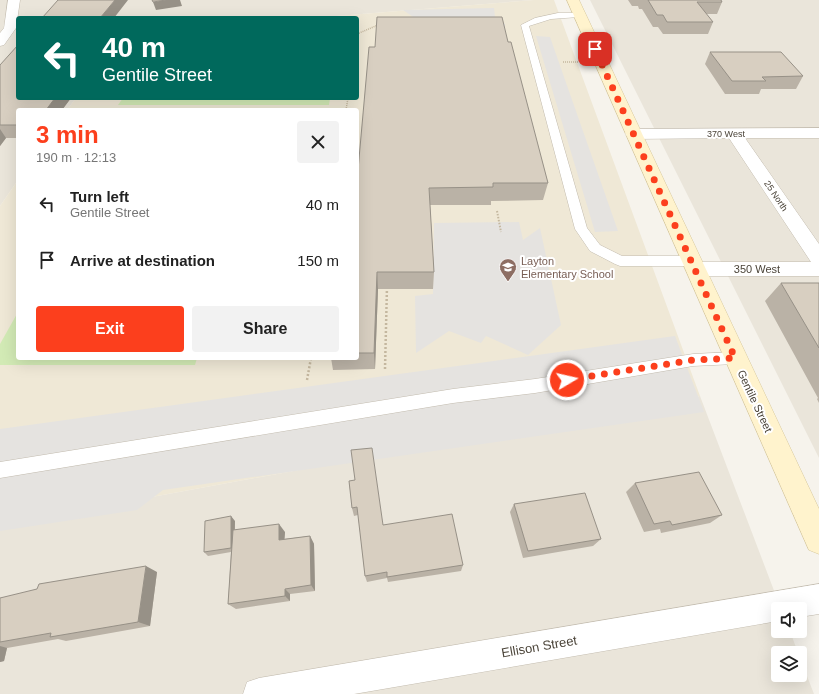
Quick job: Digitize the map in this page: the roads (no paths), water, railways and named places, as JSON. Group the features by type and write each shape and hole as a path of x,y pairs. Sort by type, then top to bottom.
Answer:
{"main road":[{"name":"Gentile Street","path":"576,8 819,540"}],"street":[{"path":"0,42 10,28 14,0"},
{"name":"370 West","path":"634,134 819,132"},
{"name":"25 North","path":"734,134 819,259"},
{"name":"350 West","path":"694,265 819,269"},
{"name":"Ellison Street","path":"259,694 819,599"}],"lane":[{"path":"576,8 557,15 535,19 525,25 581,230 595,248 620,261 694,265"},
{"path":"0,470 453,396 535,386 693,360 735,358"}],"place":[{"name":"Layton Elementary School","path":"508,282"}]}
